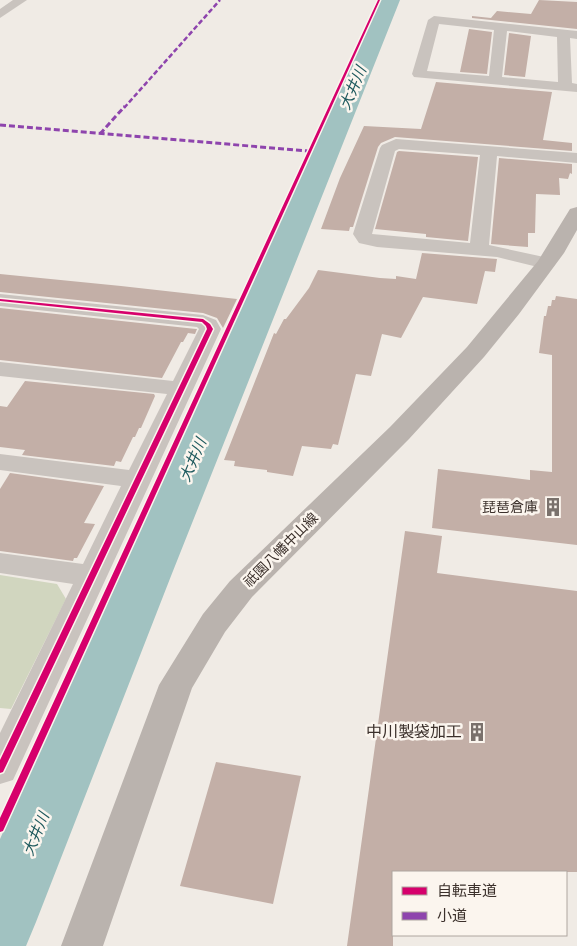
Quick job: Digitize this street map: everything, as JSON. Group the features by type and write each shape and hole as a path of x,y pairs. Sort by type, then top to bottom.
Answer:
{"main road":[{"name":"祇園八幡中山線","path":"82,946 176,686 214,623 241,589 456,375 512,309 546,263 577,213"}],"street":[{"path":"0,14 20,0"},
{"path":"436,16 502,27 570,34 571,88 420,74 436,16"},
{"path":"495,81 502,27"},
{"path":"546,263 497,251 377,241 366,239 362,234 390,146 406,144 577,158"},
{"path":"479,250 489,151"},
{"path":"0,300 205,322 210,329 0,769"},
{"path":"0,369 182,389"},
{"path":"0,462 138,480"},
{"path":"0,563 92,576"}],"green space":[{"path":"0,575 57,584 66,599 11,709 0,708"}],"building":[{"path":"539,0 577,2 577,29 472,18 472,16 491,18 497,11 531,14"},
{"path":"469,29 492,32 487,74 460,72"},
{"path":"509,33 531,36 525,77 504,75"},
{"path":"436,82 552,92 543,140 572,143 572,151 395,137 381,143 378,147 353,227 350,227 349,231 321,229 340,178 364,126 421,129"},
{"path":"397,152 478,157 468,241 426,237 426,234 375,229"},
{"path":"499,158 572,164 572,174 570,173 568,179 559,178 560,195 536,194 535,233 528,233 528,247 491,244"},
{"path":"422,253 497,259 495,272 485,271 477,304 423,297 401,338 382,334 371,376 356,374 338,445 333,444 331,449 302,446 293,476 267,472 267,470 234,466 235,461 224,460 274,333 276,334 284,319 286,319 309,288 318,270 380,278 396,279 396,276 416,279"},
{"path":"0,274 237,299 223,328 217,318 203,313 0,292"},
{"path":"556,296 577,299 577,545 432,528 438,469 530,480 530,470 552,472 552,355 539,353 544,316 546,316 548,306 551,306 552,300 555,300"},
{"path":"0,308 197,329 195,334 188,333 183,342 181,342 162,378 0,360"},
{"path":"25,381 154,394 155,396 141,428 133,437 121,462 116,461 114,466 22,455 25,450 0,447 0,406 7,407"},
{"path":"10,473 104,486 84,523 95,524 77,558 74,558 73,561 0,551 0,489"},
{"name":"中川製袋加工","path":"405,531 442,536 437,573 577,591 577,872 392,871 393,946 347,946"},
{"path":"216,762 301,776 273,904 180,886"}],"waterway":[{"name":"大井川","path":"0,922 390,0"}],"marked path":[{"path":"100,134 220,0"},
{"path":"0,125 309,151"}],"cycle path":[{"path":"0,828 379,0"},
{"path":"0,300 203,321 210,329 0,769"}],"place":[{"name":"琵琶倉庫","path":"553,507"},
{"name":"中川製袋加工","path":"477,732"}]}
